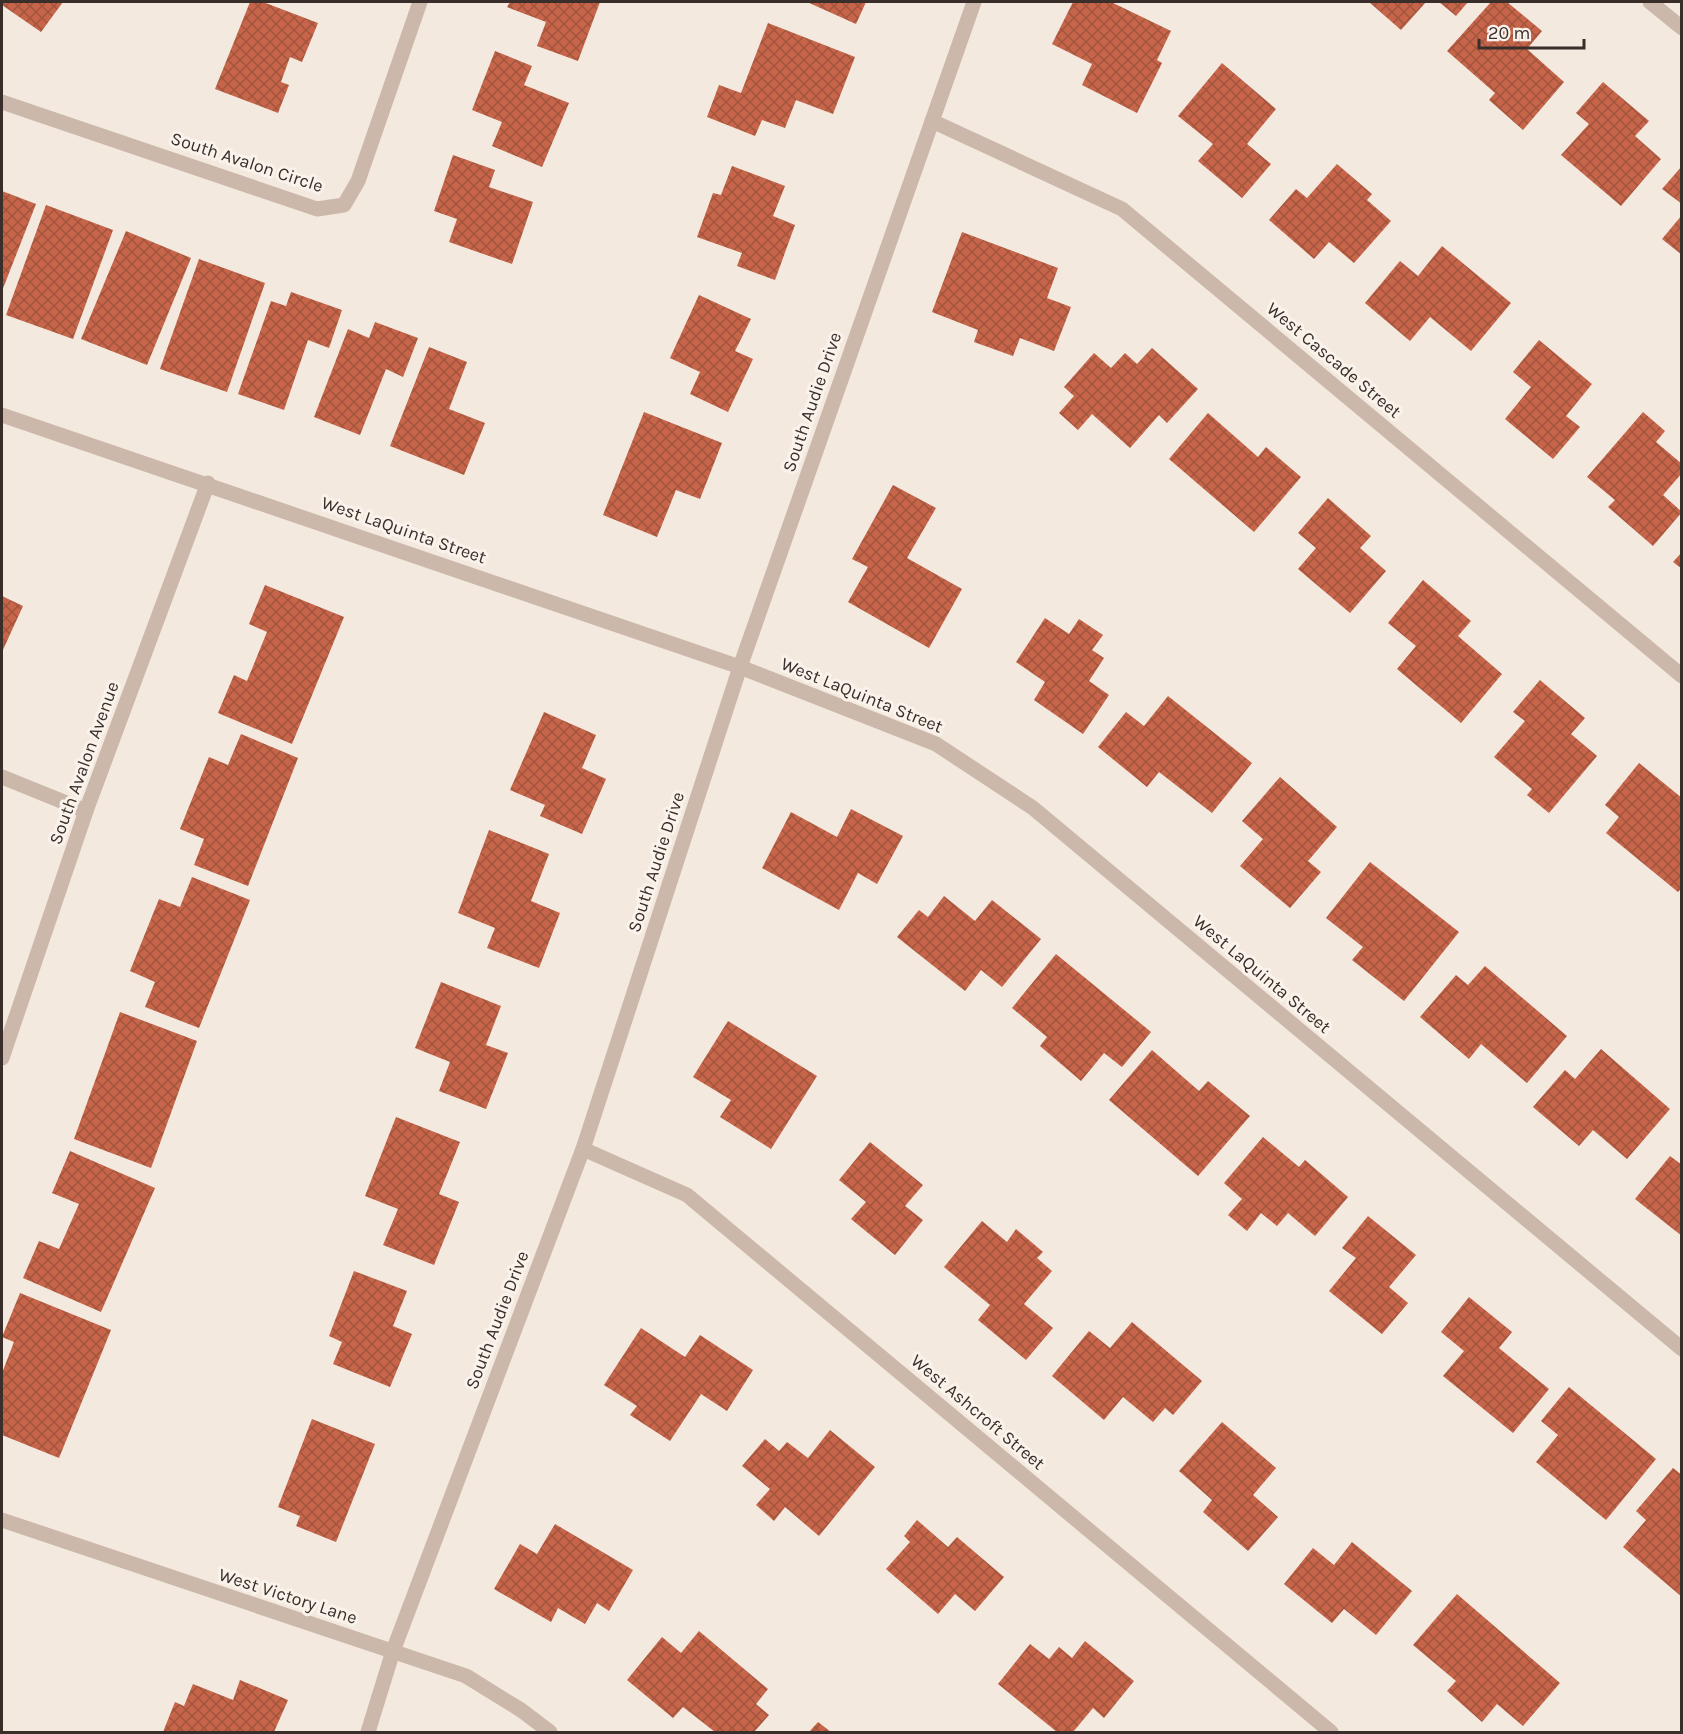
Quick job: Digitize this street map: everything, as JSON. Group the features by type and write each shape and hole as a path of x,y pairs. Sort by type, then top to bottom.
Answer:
{"street":[{"name":"South Avalon Circle","path":"2,102 317,208 344,205 358,181 420,2"},
{"name":"South Audie Drive","path":"368,1732 393,1651 583,1149 740,667 974,2"},
{"path":"1650,2 1682,28"},
{"name":"West Cascade Street","path":"932,121 1122,209 1682,676"},
{"name":"West LaQuinta Street","path":"2,415 208,483 740,667 936,744 1033,808 1682,1349"},
{"name":"South Avalon Avenue","path":"2,1058 86,810 208,483"},
{"path":"2,777 86,810"},
{"name":"West Ashcroft Street","path":"583,1149 687,1195 1331,1732"},
{"name":"West Victory Lane","path":"2,1521 466,1676 521,1710 550,1732"}],"building":[{"path":"3,2 63,2 41,32 2,5"},
{"path":"250,2 263,2 318,23 302,62 290,57 281,82 289,85 278,113 215,89"},
{"path":"510,2 600,2 578,61 537,46 546,22 507,7"},
{"path":"807,2 866,2 856,24"},
{"path":"1073,2 1111,2 1171,31 1157,60 1162,63 1137,113 1082,85 1092,64 1052,44"},
{"path":"1369,2 1426,2 1401,30"},
{"path":"1439,2 1468,2 1456,16"},
{"path":"1491,2 1507,2 1542,31 1527,49 1564,82 1523,130 1489,100 1495,93 1447,51"},
{"path":"768,23 855,57 833,114 796,100 785,128 762,120 755,136 707,117 719,85 741,93"},
{"path":"495,51 532,66 524,85 569,103 542,167 492,146 502,122 472,110"},
{"path":"1222,63 1276,109 1247,144 1271,164 1242,198 1198,161 1213,144 1178,116"},
{"path":"1603,82 1649,121 1635,136 1661,159 1621,206 1561,155 1589,124 1576,113"},
{"path":"453,155 495,170 489,187 533,202 512,264 449,242 457,219 434,211"},
{"path":"1337,164 1372,194 1367,200 1391,221 1354,263 1329,242 1314,259 1269,220 1296,189 1307,198"},
{"path":"732,166 785,186 773,216 795,225 775,280 737,266 742,253 697,237 713,193 721,195"},
{"path":"1682,166 1682,204 1662,189"},
{"path":"2,191 36,204 2,291"},
{"path":"46,205 113,230 73,339 6,315"},
{"path":"1682,215 1682,255 1662,239"},
{"path":"126,231 191,258 147,365 81,339"},
{"path":"962,232 1058,268 1047,298 1071,307 1054,351 1020,338 1013,356 974,342 978,330 932,312"},
{"path":"1442,246 1511,303 1471,351 1430,317 1410,341 1365,303 1400,261 1418,276"},
{"path":"199,259 265,283 227,392 160,369"},
{"path":"291,292 342,310 329,348 308,340 284,410 238,394 271,301 286,306"},
{"path":"699,295 751,319 735,351 753,359 728,412 690,394 700,372 670,358"},
{"path":"375,322 418,338 403,377 386,369 360,435 314,417 348,329 369,338"},
{"path":"1539,340 1592,384 1566,416 1580,427 1553,459 1505,419 1531,387 1513,372"},
{"path":"429,347 467,362 449,409 485,423 464,475 390,446"},
{"path":"1152,348 1198,389 1167,423 1159,415 1130,448 1092,414 1078,430 1059,413 1074,396 1064,387 1094,353 1111,368 1125,353 1137,364"},
{"path":"644,412 722,443 700,499 676,490 657,537 603,515"},
{"path":"1643,412 1665,431 1656,442 1682,464 1682,473 1663,495 1682,512 1653,546 1608,507 1615,500 1587,477"},
{"path":"1208,413 1258,457 1266,447 1301,477 1254,532 1169,459"},
{"path":"893,485 936,508 907,558 962,589 929,648 848,602 868,567 852,559"},
{"path":"1328,498 1371,536 1360,548 1386,571 1350,613 1298,569 1316,548 1298,533"},
{"path":"1682,552 1682,569 1673,562"},
{"path":"1423,580 1471,621 1458,636 1502,674 1461,723 1397,669 1416,646 1388,623"},
{"path":"265,585 344,617 292,744 218,713 234,675 247,681 267,632 249,624"},
{"path":"2,596 23,606 2,652"},
{"path":"1045,618 1069,634 1079,619 1103,635 1092,650 1104,658 1089,681 1109,695 1083,734 1034,700 1045,682 1016,662"},
{"path":"1540,680 1585,718 1571,734 1597,756 1549,813 1527,795 1532,789 1494,757 1525,721 1513,712"},
{"path":"1168,696 1252,763 1212,813 1159,772 1147,787 1098,747 1126,712 1144,726"},
{"path":"544,712 596,735 582,768 606,779 582,834 540,816 545,805 510,790"},
{"path":"241,734 298,758 248,886 194,865 204,839 180,829 209,757 228,765"},
{"path":"1639,763 1682,798 1682,888 1678,892 1606,833 1619,817 1605,805"},
{"path":"1280,777 1337,827 1308,861 1321,872 1290,908 1240,866 1263,839 1242,821"},
{"path":"851,809 903,836 877,884 858,873 839,910 762,868 791,812 837,837"},
{"path":"489,830 549,854 531,901 560,913 539,968 487,948 495,928 458,913"},
{"path":"1370,862 1459,932 1404,1001 1352,960 1363,947 1326,918"},
{"path":"192,877 250,900 199,1028 145,1007 155,982 130,971 159,899 180,907"},
{"path":"944,896 975,921 992,900 1041,939 1002,987 981,970 965,991 897,937 919,910 928,917"},
{"path":"1056,954 1151,1032 1122,1067 1104,1053 1081,1081 1040,1046 1047,1037 1012,1008"},
{"path":"1485,966 1567,1036 1527,1083 1481,1044 1469,1059 1420,1017 1456,975 1468,985"},
{"path":"441,982 501,1006 486,1045 508,1053 486,1109 439,1091 450,1062 415,1048"},
{"path":"120,1012 197,1041 151,1168 74,1139"},
{"path":"728,1021 817,1076 771,1149 720,1117 731,1100 693,1077"},
{"path":"1601,1049 1670,1109 1627,1159 1593,1130 1579,1146 1533,1107 1565,1070 1575,1079"},
{"path":"1152,1050 1199,1091 1208,1081 1250,1116 1198,1176 1109,1100"},
{"path":"396,1117 460,1142 439,1194 459,1202 434,1265 383,1245 398,1209 365,1196"},
{"path":"1263,1137 1299,1167 1305,1160 1348,1197 1315,1236 1288,1213 1277,1226 1261,1213 1247,1231 1228,1215 1242,1199 1224,1183"},
{"path":"870,1142 923,1185 905,1206 923,1220 895,1255 851,1219 866,1202 839,1180"},
{"path":"70,1151 155,1188 101,1312 23,1278 39,1241 59,1249 79,1204 52,1193"},
{"path":"1670,1156 1682,1165 1682,1236 1635,1199"},
{"path":"1368,1216 1416,1255 1389,1287 1408,1303 1382,1334 1329,1291 1356,1258 1342,1248"},
{"path":"982,1221 1007,1242 1016,1229 1043,1252 1037,1258 1052,1271 1024,1304 1053,1328 1026,1360 978,1320 990,1305 944,1267"},
{"path":"354,1271 407,1291 393,1326 412,1334 390,1387 333,1364 342,1342 329,1336"},
{"path":"20,1293 111,1330 59,1458 2,1435 2,1373 14,1342 2,1337"},
{"path":"1469,1297 1512,1332 1499,1348 1549,1389 1513,1433 1443,1376 1464,1351 1441,1332"},
{"path":"1132,1322 1202,1381 1173,1415 1165,1408 1153,1422 1123,1397 1104,1420 1052,1376 1089,1331 1110,1348"},
{"path":"641,1328 685,1357 700,1335 753,1370 727,1411 701,1394 670,1441 630,1415 637,1406 604,1385"},
{"path":"1569,1387 1656,1459 1606,1520 1536,1462 1558,1435 1541,1421"},
{"path":"312,1419 375,1444 336,1542 296,1526 300,1516 278,1507"},
{"path":"1222,1422 1276,1468 1253,1495 1278,1517 1248,1551 1203,1512 1212,1500 1179,1471"},
{"path":"830,1430 875,1467 819,1536 785,1507 774,1521 756,1505 770,1489 742,1466 765,1439 779,1451 787,1442 808,1458"},
{"path":"1673,1468 1682,1475 1682,1597 1623,1547 1646,1520 1636,1511"},
{"path":"917,1520 948,1547 957,1537 1004,1577 975,1611 955,1594 938,1614 886,1569 910,1542 904,1536"},
{"path":"555,1524 633,1570 609,1611 597,1603 585,1624 558,1608 551,1622 494,1589 520,1544 537,1554"},
{"path":"1352,1542 1412,1591 1376,1635 1344,1609 1332,1623 1284,1584 1313,1548 1334,1565"},
{"path":"1457,1594 1560,1683 1523,1726 1497,1704 1482,1722 1447,1691 1456,1681 1413,1645"},
{"path":"699,1631 768,1689 756,1704 769,1715 754,1732 715,1732 683,1707 673,1718 627,1680 662,1637 681,1653"},
{"path":"1085,1641 1134,1681 1104,1718 1093,1708 1073,1732 1057,1732 998,1684 1030,1644 1049,1659 1059,1647 1072,1658"},
{"path":"240,1680 288,1700 274,1732 163,1732 175,1702 184,1706 193,1684 233,1700"},
{"path":"818,1722 831,1732 809,1732"}]}
